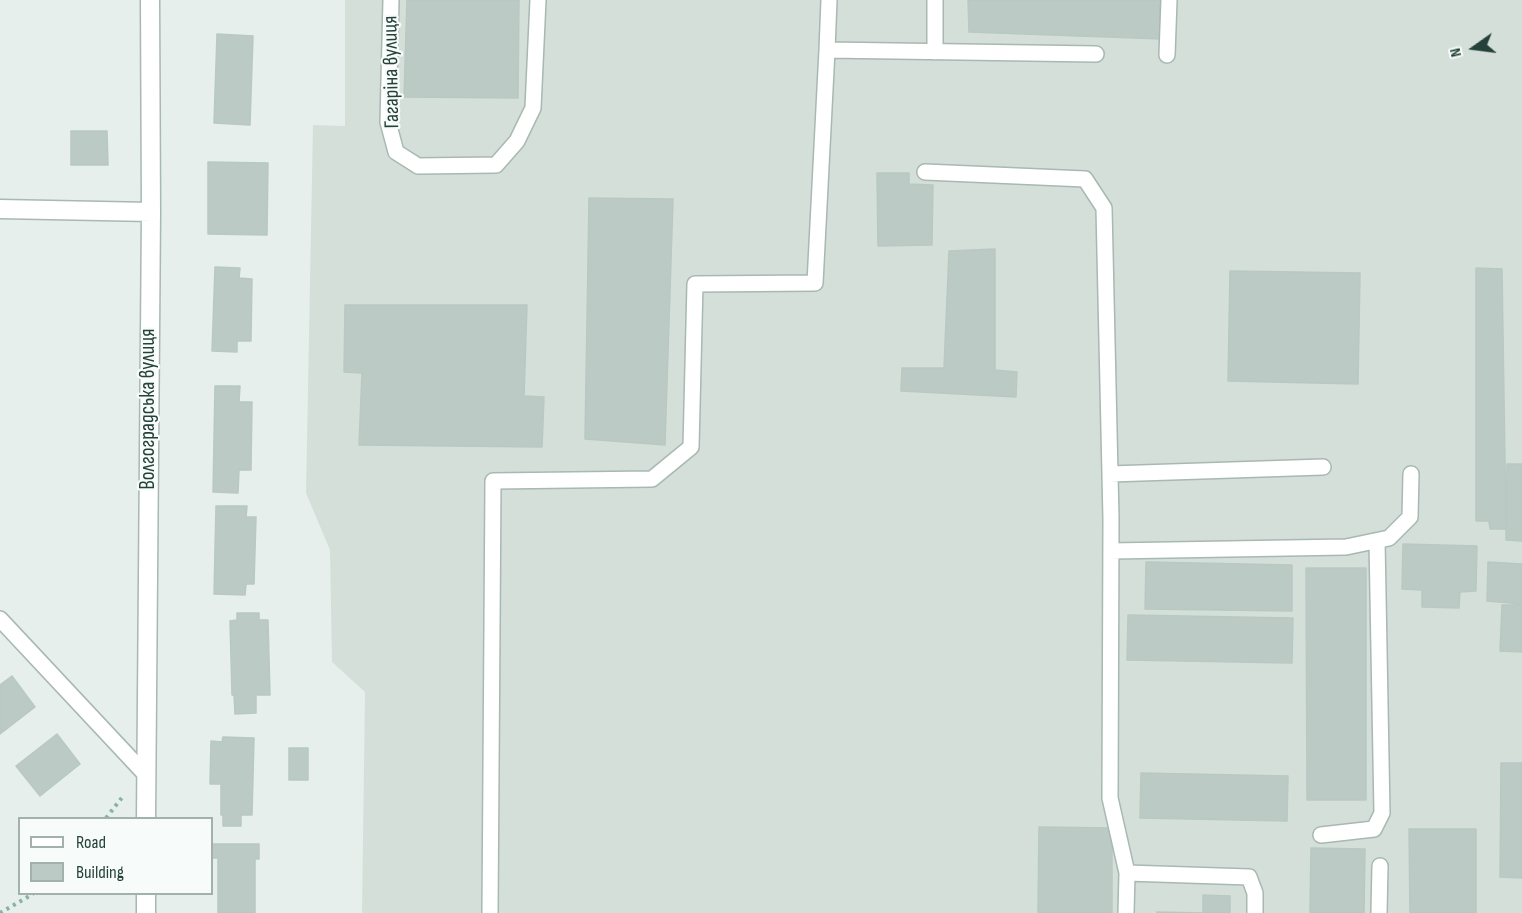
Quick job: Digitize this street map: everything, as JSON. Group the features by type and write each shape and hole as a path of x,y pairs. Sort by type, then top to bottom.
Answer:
{"street":[{"name":"Волгоградська вулиця","path":"146,817 150,0"},
{"path":"0,210 150,212"},
{"path":"146,895 146,913"}],"lane":[{"name":"Гагаріна вулиця","path":"391,0 388,122 396,152 418,166 496,165 517,141 533,108 538,0"},
{"path":"490,913 493,481 652,479 691,447 695,284 815,283 829,0"},
{"path":"935,0 935,52"},
{"path":"1167,55 1169,0"},
{"path":"827,50 1096,54"},
{"path":"925,172 1085,178 1104,208 1111,551 1110,798 1127,873 1126,913"},
{"path":"1110,474 1323,467"},
{"path":"1111,551 1347,547 1389,538 1410,517 1411,474"},
{"path":"1321,835 1374,829 1382,813 1377,540"},
{"path":"0,619 146,776"},
{"path":"1379,913 1380,866"},
{"path":"1127,873 1250,877 1255,893 1255,913"}],"path":[{"path":"0,913 31,895"}],"shaded area":[{"path":"345,0 1522,0 1522,913 362,913 365,692 332,662 330,550 306,493 313,125 345,126"}],"building":[{"path":"407,0 519,0 518,98 404,97"},
{"path":"968,0 1160,0 1162,39 969,32"},
{"path":"217,34 253,36 250,125 214,123"},
{"path":"71,131 107,131 108,165 71,165"},
{"path":"208,162 268,163 267,235 208,234"},
{"path":"877,173 909,173 909,184 933,185 932,245 878,246"},
{"path":"589,198 673,199 665,445 585,439"},
{"path":"995,249 995,370 1017,372 1016,397 901,391 902,368 944,368 949,251"},
{"path":"215,267 240,268 239,278 252,279 251,341 237,341 237,352 212,351"},
{"path":"1476,268 1502,269 1506,529 1490,529 1489,521 1476,521"},
{"path":"1230,271 1360,273 1358,384 1228,381"},
{"path":"345,305 527,305 524,396 544,397 542,447 359,445 362,373 344,372"},
{"path":"215,386 240,386 239,402 252,402 251,470 239,470 238,493 213,492"},
{"path":"1507,464 1522,464 1522,541 1506,540"},
{"path":"216,506 247,506 246,517 256,517 254,584 246,584 245,595 214,594"},
{"path":"1403,544 1477,546 1476,591 1460,592 1459,608 1422,607 1422,590 1402,589"},
{"path":"1146,562 1292,565 1292,611 1145,609"},
{"path":"1488,562 1522,564 1522,604 1487,601"},
{"path":"1306,568 1366,568 1366,800 1307,800"},
{"path":"1502,605 1522,605 1522,652 1500,651"},
{"path":"237,613 259,613 259,620 268,620 270,695 256,695 256,713 235,714 234,695 232,695 230,621 237,620"},
{"path":"1128,615 1293,618 1292,663 1127,660"},
{"path":"12,676 35,707 0,734 0,685"},
{"path":"57,734 80,764 40,796 16,766"},
{"path":"223,737 254,738 252,815 241,815 241,826 223,826 221,784 210,784 211,741 222,742"},
{"path":"289,748 308,748 308,780 289,780"},
{"path":"1501,763 1522,763 1522,878 1500,877"},
{"path":"1141,773 1288,776 1287,821 1140,818"},
{"path":"1039,827 1112,828 1112,913 1038,913"},
{"path":"1409,829 1476,829 1476,913 1410,913"},
{"path":"213,844 259,844 259,859 255,859 255,913 218,913 218,858 213,858"},
{"path":"1311,848 1365,849 1364,913 1310,913"},
{"path":"1203,895 1230,896 1230,913 1203,913"},
{"path":"1157,912 1203,913 1157,913"}]}
